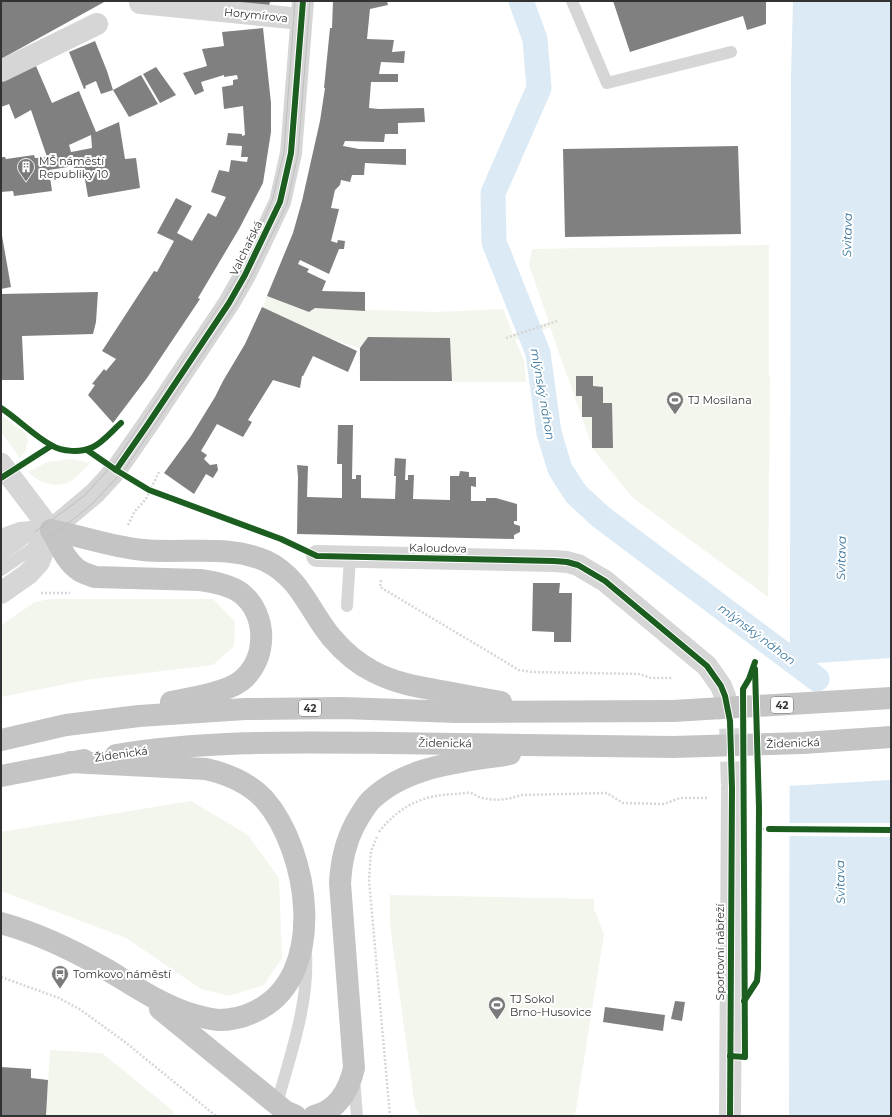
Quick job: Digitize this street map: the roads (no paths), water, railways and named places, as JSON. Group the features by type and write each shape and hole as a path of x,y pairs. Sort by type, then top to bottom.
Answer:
{"highway":[{"path":"45,533 135,549 235,552 251,556 280,570 293,581 331,637 356,661 374,672 413,686 555,712"},
{"path":"45,533 73,564 81,571 95,577 200,580 220,584 240,593 249,602 256,613 262,638 256,662 250,672 241,681 230,688 201,696 66,725"},
{"name":"42","path":"1,740 66,725 139,716 245,709 342,708 457,712 673,711 891,698"},
{"name":"Židenická","path":"3,776 70,762 136,752 249,742 673,747 803,743 891,738"},
{"path":"314,1116 329,1110 338,1102 349,1086 354,1068 340,872 347,844 360,815 369,802 382,790 400,779 419,772 442,766 562,745"},
{"path":"1,923 45,938 70,950 154,999 174,1008 200,1017 217,1020 233,1019 248,1015 263,1008 284,989 298,964 304,924 301,884 291,849 271,809 263,799 244,784 223,773 206,769 70,762"},
{"path":"135,988 285,1111 296,1116"}],"street":[{"name":"Horymírova","path":"140,3 302,10"},
{"name":"Valchařská","path":"45,533 96,493 116,470 229,303 246,275 280,202 291,153 302,10"},
{"path":"1,71 96,24"},
{"path":"1,464 45,533 39,562 33,570 1,593"},
{"path":"1,540 21,533 45,533"},
{"name":"Kaloudova","path":"317,556 554,561 578,565 605,581 707,666 721,686 725,696"},
{"name":"Sportovní nábřeží","path":"723,793 730,1116"}],"lane":[{"path":"572,1 607,83 731,52"},
{"path":"1,556 45,533"},
{"path":"1,570 45,533"},
{"path":"347,606 350,556"},
{"path":"277,1104 303,1006 306,955 304,924"},
{"path":"354,1068 357,1116"}],"water":[{"name":"Svitava","path":"793,1 891,1 891,1116 789,1116 791,78"}],"waterway":[{"name":"mlýnský náhon","path":"521,1 535,39 539,88 493,193 494,242 538,353 549,433 560,469 576,494 601,517 817,679"}],"tunnel":[{"path":"725,696 730,721 732,788"}],"tram line":[{"path":"35,532 85,495 115,462 224,299 239,274 272,201 284,152 295,1"},
{"path":"49,537 92,504 125,469 235,306 287,204 298,154 310,1"}],"place":[{"name":"MŠ náměstí Republiky 10","path":"26,182"},
{"name":"TJ Mosilana","path":"675,415"},
{"name":"Tomkovo náměstí","path":"60,989"},
{"name":"TJ Sokol Brno-Husovice","path":"497,1020"}]}
